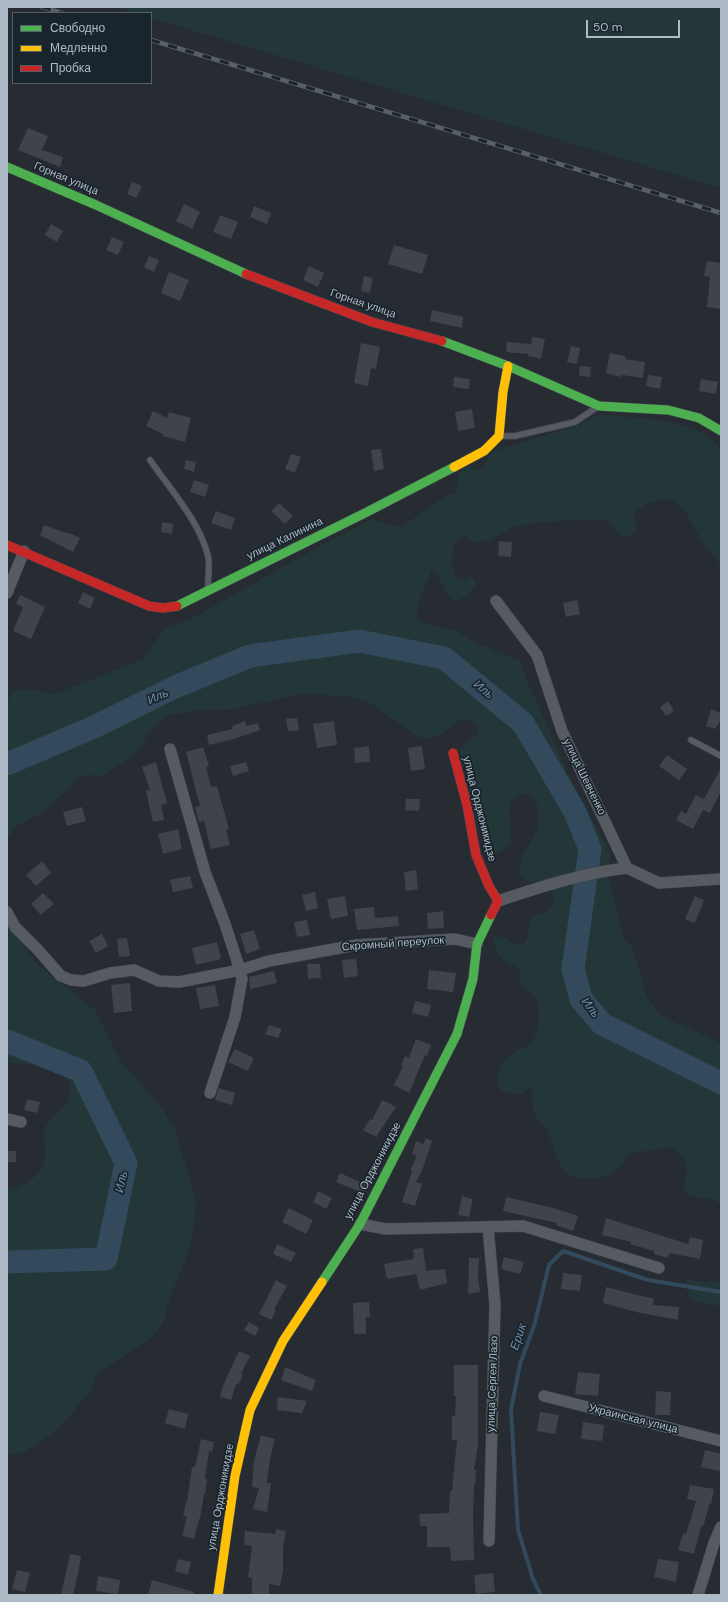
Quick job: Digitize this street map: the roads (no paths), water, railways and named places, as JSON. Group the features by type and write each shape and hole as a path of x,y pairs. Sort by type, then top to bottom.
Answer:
{"street":[{"name":"Горная улица","path":"7,167 96,205 241,272 372,322 442,341 508,366 599,406 668,410 699,418 721,431"},
{"path":"499,436 503,392 508,366"},
{"name":"улица Калинина","path":"7,545 149,606 163,608 176,606 208,592 262,563 365,513 484,451 499,436"},
{"path":"7,593 24,551"},
{"name":"улица Шевченко","path":"496,601 537,655 562,731 627,868"},
{"path":"170,749 205,872 225,924 242,979 235,1017 210,1093"},
{"name":"улица Орджоникидзе","path":"218,1595 234,1476 250,1410 283,1341 360,1224 457,1034 473,979 477,944 498,901 489,886 476,855 468,806 453,753"},
{"path":"498,901 558,882 627,868 659,883 721,879"},
{"name":"Скромный переулок","path":"7,912 15,927 61,976 71,980 84,981 110,973 134,970 159,981 179,982 240,970 269,961 356,945 455,939 477,944"},
{"path":"7,1119 21,1122"},
{"path":"360,1224 386,1229 523,1226 660,1268"},
{"name":"улица Сергея Лазо","path":"488,1227 495,1304 489,1541"},
{"name":"Украинская улица","path":"544,1396 721,1441"},
{"path":"698,1595 714,1543 721,1527"}],"lane":[{"path":"499,436 515,436 575,422 599,406"},
{"path":"150,460 193,523 204,542 208,558 208,592"},
{"path":"691,740 721,756"}],"waterway":[{"name":"Иль","path":"7,764 94,727 175,687 250,656 359,641 444,658 523,723 575,812 590,849 573,969 581,999 602,1024 721,1083"},
{"name":"Иль","path":"7,1041 81,1071 126,1163 106,1259 7,1262"},
{"name":"Ерик","path":"541,1595 533,1579 518,1530 511,1410 520,1364 534,1326 549,1265 563,1251 648,1280 721,1292"}],"railway":[{"path":"42,7 59,12"},
{"path":"152,40 721,213"}]}
